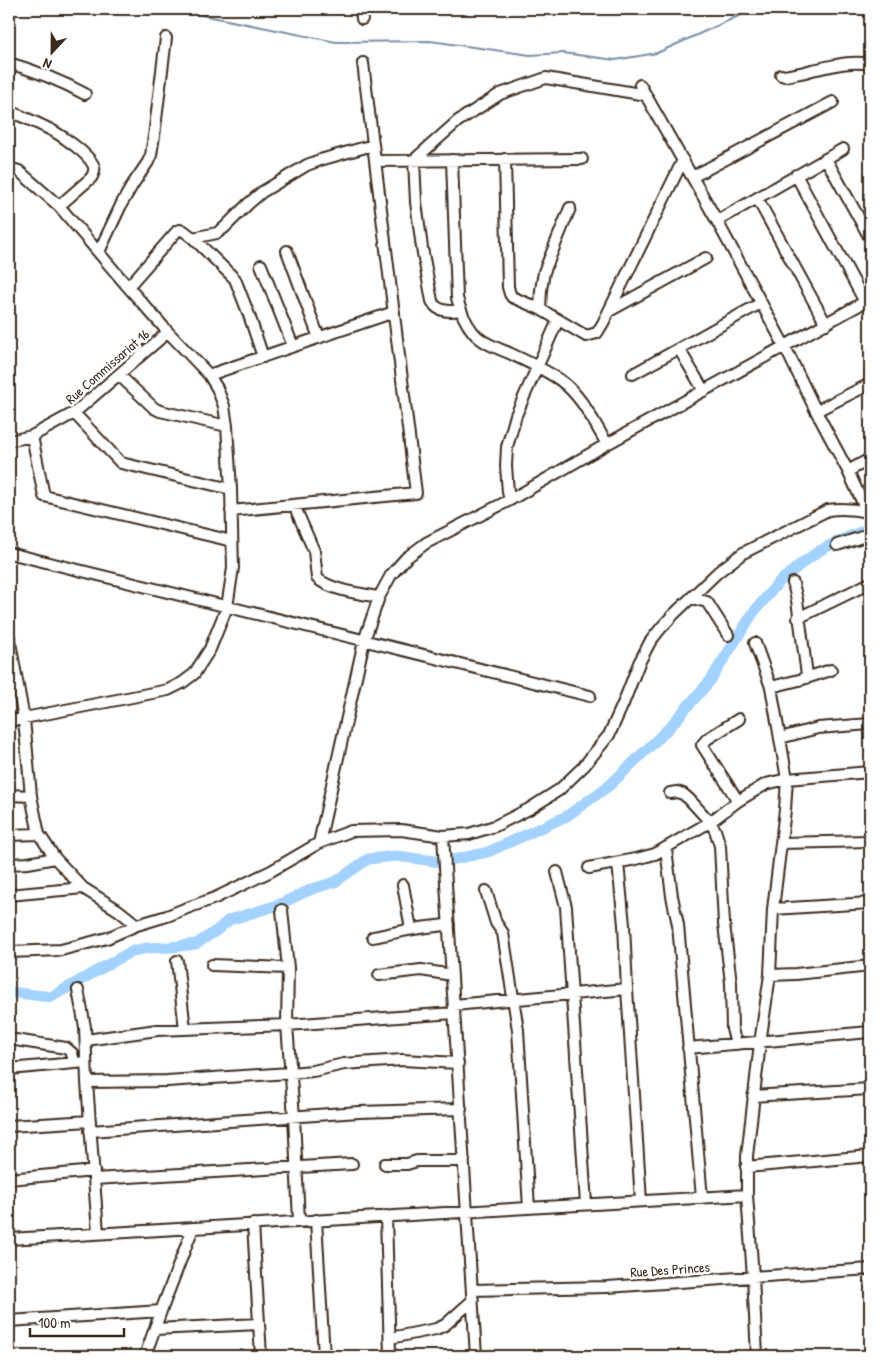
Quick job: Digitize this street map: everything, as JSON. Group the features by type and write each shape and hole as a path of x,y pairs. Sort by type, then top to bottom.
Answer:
{"street":[{"path":"99,252 122,203 151,155 166,38"},
{"path":"781,75 811,71 846,62 870,64"},
{"path":"9,63 64,82 85,94"},
{"path":"231,511 416,493 363,63"},
{"path":"414,160 458,121 500,94 546,78 646,95"},
{"path":"640,85 717,221 785,347 868,511"},
{"path":"692,177 833,102"},
{"path":"9,111 48,128 81,151 94,167 91,178 59,206"},
{"path":"193,238 217,233 262,192 307,165 373,145"},
{"path":"717,221 843,149"},
{"path":"375,161 582,158"},
{"path":"826,158 870,238"},
{"path":"504,159 508,287 510,294 517,300 540,309 586,336 597,333 683,160"},
{"path":"414,160 416,202 432,301 438,309 460,310"},
{"path":"452,160 457,298 460,310 474,333 488,344 537,366 560,380 584,405 607,444"},
{"path":"9,168 19,172 59,206 128,287 209,375 217,388 224,406 232,489 232,568 227,607 210,649 194,674 168,690 9,721"},
{"path":"319,843 364,641 379,598 391,575 406,558 426,543 510,500 607,444 868,300 796,176"},
{"path":"756,198 826,324"},
{"path":"540,309 544,272 570,208"},
{"path":"128,287 177,231 184,231 235,279 263,357"},
{"path":"287,252 319,338"},
{"path":"609,310 706,258"},
{"path":"261,265 294,346"},
{"path":"633,374 761,303"},
{"path":"209,375 394,312"},
{"path":"510,500 506,466 507,447 516,415 558,320"},
{"name":"Rue Commissariat 16","path":"9,441 32,436 74,413 168,332"},
{"path":"679,349 704,391"},
{"path":"118,375 154,408 227,426"},
{"path":"816,411 870,384"},
{"path":"74,413 121,463 232,489"},
{"path":"32,436 44,496 232,541"},
{"path":"848,471 870,459"},
{"path":"294,505 314,552 317,578 321,583 379,598"},
{"path":"9,952 61,950 107,938 214,898 271,870 319,843 351,831 401,830 443,836 469,834 496,826 529,809 559,790 584,766 609,735 639,663 650,642 667,622 718,572 743,553 828,510 868,511"},
{"path":"837,545 870,533"},
{"path":"9,554 590,696"},
{"path":"793,583 797,600 806,678"},
{"path":"798,618 870,584"},
{"path":"692,598 707,602 728,635"},
{"path":"9,637 24,719 31,796 39,834 55,858 83,888 118,910 136,926"},
{"path":"755,643 771,687 787,779 786,810 773,909 770,975 753,1096 746,1167 757,1356"},
{"path":"771,687 831,670"},
{"path":"738,801 702,745 706,739 739,719"},
{"path":"780,738 818,728 870,724"},
{"path":"589,868 645,857 666,848 710,822 738,801 766,784 787,779 870,772"},
{"path":"670,793 677,792 689,799 710,822 720,846 724,924 731,984 732,1029 736,1044"},
{"path":"9,795 31,796"},
{"path":"9,835 39,834"},
{"path":"443,836 476,1356"},
{"path":"781,843 870,841"},
{"path":"666,848 678,925 702,1198"},
{"path":"9,864 55,858"},
{"path":"618,863 624,925 641,1201"},
{"path":"557,872 566,907 586,1204"},
{"path":"403,884 411,929"},
{"path":"9,895 83,888"},
{"path":"486,891 496,923 503,932 518,1030 529,1208"},
{"path":"773,909 870,903"},
{"path":"282,910 288,968 286,1025 294,1117 299,1222"},
{"path":"373,937 411,929 449,926"},
{"path":"177,961 185,1029"},
{"path":"212,965 288,968"},
{"path":"770,975 870,966"},
{"path":"379,975 421,970 452,975"},
{"path":"86,1040 157,1030 286,1025 454,1009 513,1000 627,989"},
{"path":"78,990 85,1027 98,1233"},
{"path":"688,1048 870,1032"},
{"path":"9,1039 66,1048 72,1053 74,1063"},
{"path":"87,1082 167,1081 290,1073 314,1071 344,1064 402,1060 458,1063"},
{"path":"9,1069 86,1062"},
{"path":"753,1096 870,1089"},
{"path":"9,1126 90,1126 461,1108"},
{"path":"746,1167 870,1156"},
{"path":"385,1164 407,1164 416,1161 464,1161"},
{"path":"9,1179 352,1164"},
{"path":"9,1239 748,1195"},
{"path":"386,1216 390,1356"},
{"path":"316,1220 324,1356"},
{"path":"253,1224 261,1356"},
{"path":"145,1356 193,1228"},
{"name":"Rue Des Princes","path":"473,1295 870,1269"},
{"path":"390,1338 436,1329 445,1325 473,1295"},
{"path":"9,1321 161,1311"},
{"path":"155,1329 259,1324"}],"waterway":[{"path":"172,9 336,42 430,41 530,55 563,53 615,60 657,53 754,9"},
{"path":"447,861 488,852 567,816 610,785 667,730 710,681 753,613 778,583 819,551 870,528"},
{"path":"9,609 13,634"},
{"path":"282,903 312,889 335,882 368,859 396,856 442,862"},
{"path":"9,992 51,997 132,951 196,944 229,920 278,905"}]}
